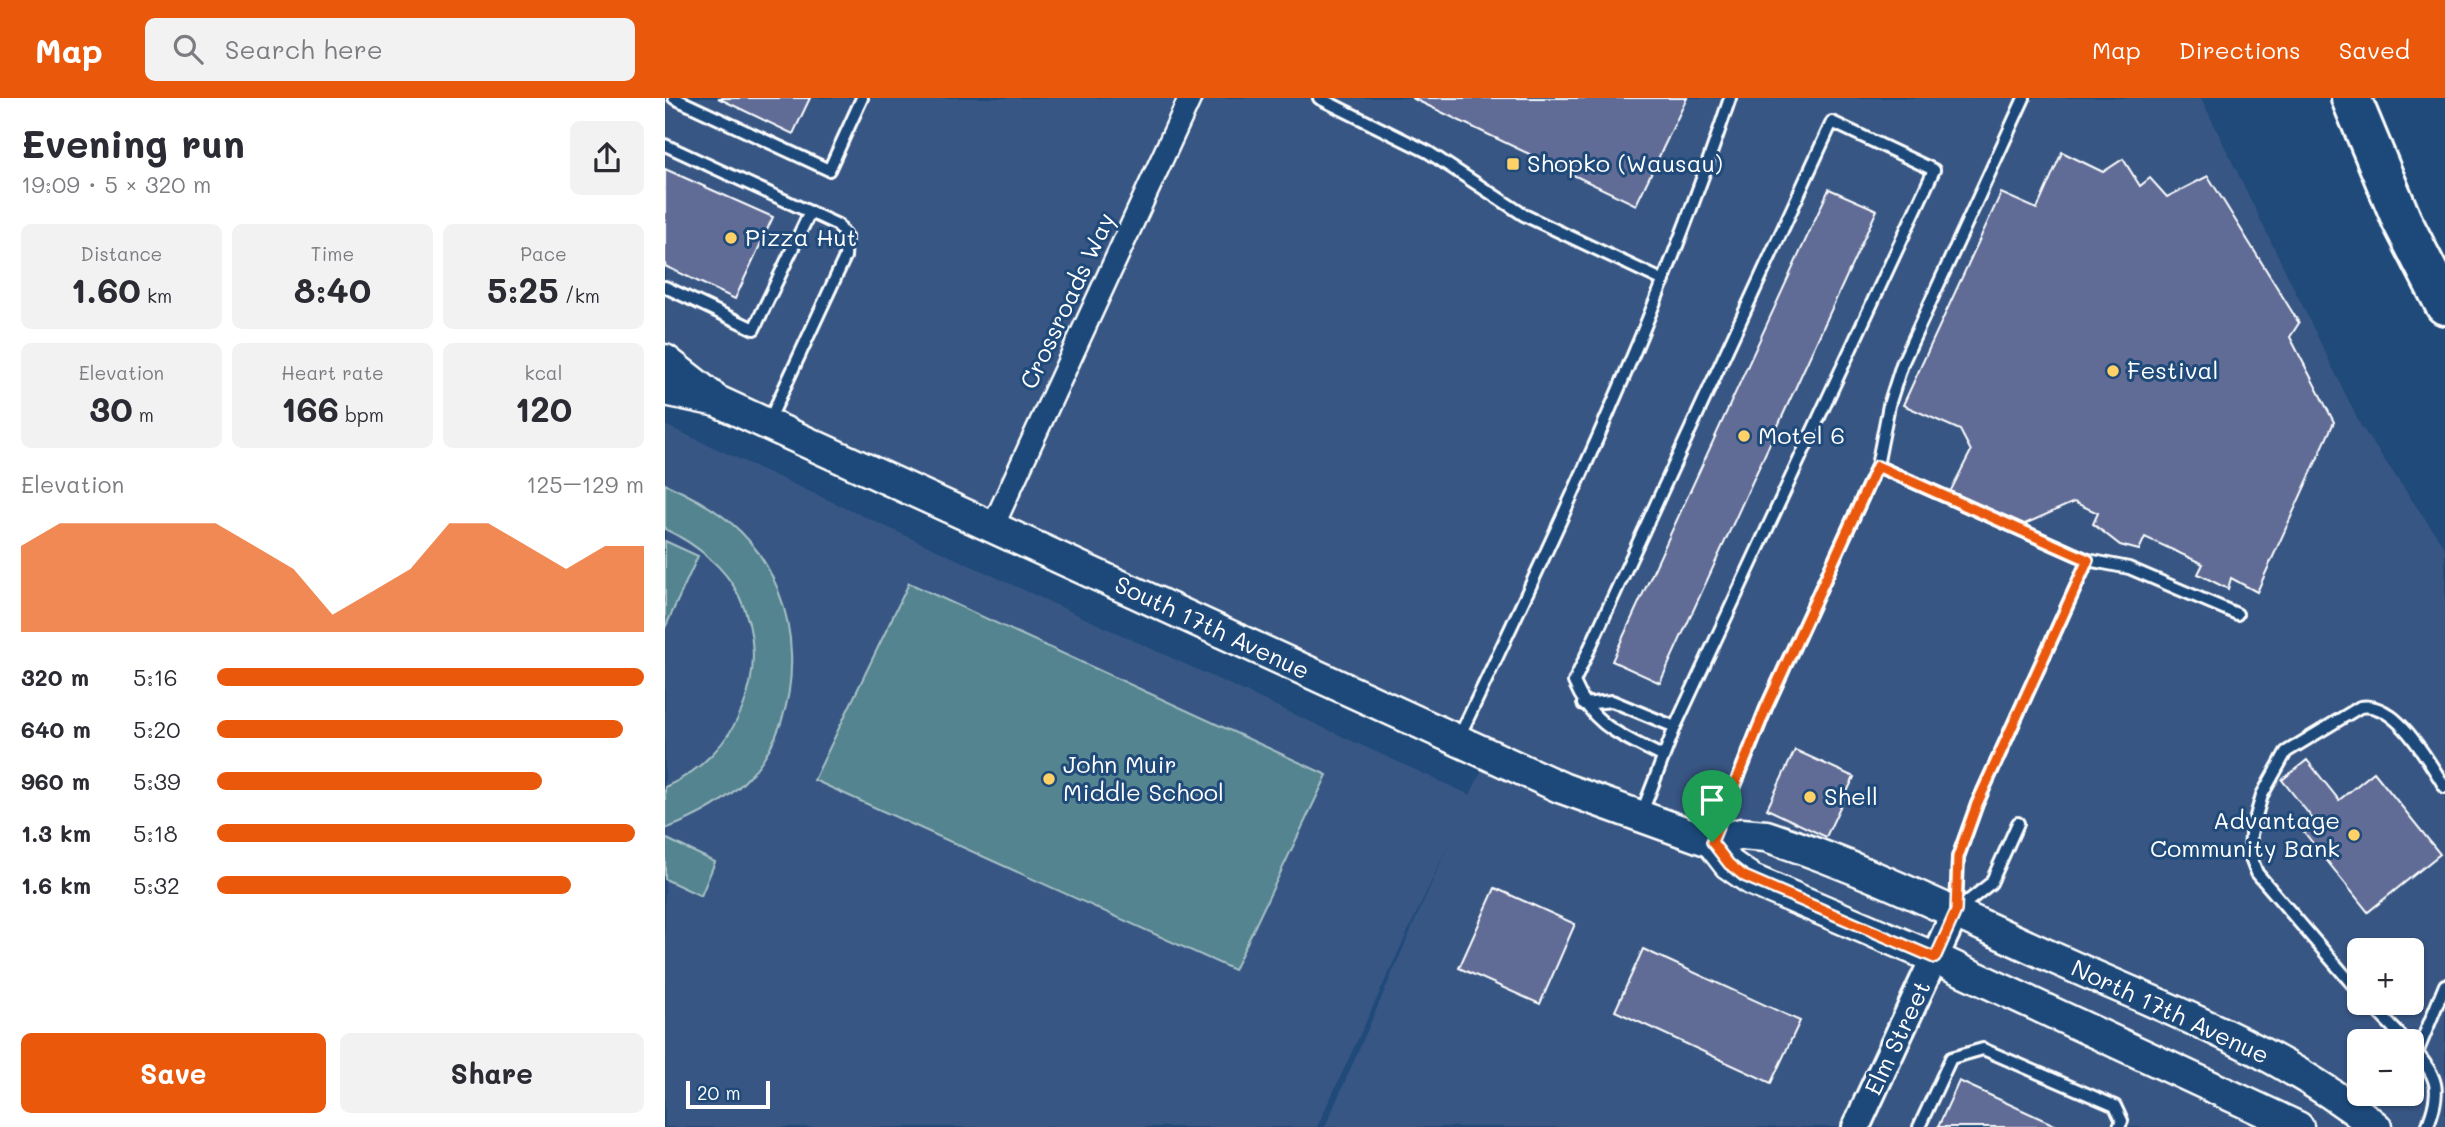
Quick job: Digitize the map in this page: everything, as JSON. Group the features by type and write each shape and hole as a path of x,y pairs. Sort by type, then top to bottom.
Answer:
{"highway":[{"path":"2326,98 2358,161 2402,221"},
{"path":"2351,98 2402,221 2445,305"}],"main road":[{"name":"South 17th Avenue","path":"665,360 717,401"},
{"name":"South 17th Avenue","path":"665,390 717,401 1562,788 1712,842"},
{"path":"1935,958 1744,876 1729,864 1712,842 1741,834 1766,836 1956,911"},
{"name":"North 17th Avenue","path":"1956,911 2254,1051 2329,1094 2376,1127"},
{"name":"North 17th Avenue","path":"1935,958 2298,1127"}],"street":[{"name":"Crossroads Way","path":"993,526 1190,98"},
{"name":"Elm Street","path":"1856,1127 1956,911"}],"lane":[{"path":"674,98 829,170 862,98"},
{"path":"1319,98 1435,156 1524,215 1664,281"},
{"path":"1457,741 1607,419 1704,178 1730,98"},
{"path":"1712,842 1766,708 1877,466 1889,405 1902,364 2024,98"},
{"path":"1640,818 1675,727 1934,170 1832,122 1574,682 1583,704 1602,726 1662,756"},
{"path":"665,145 842,228 846,237 846,252 767,424"},
{"path":"665,287 754,328 810,212"},
{"path":"1877,466 2088,560 2129,568 2237,614"},
{"path":"1956,911 1958,857 1977,804 2088,560"},
{"path":"1583,704 1612,701 1675,727"},
{"path":"2347,978 2257,873 2250,855 2251,834 2262,795 2286,752 2360,707 2372,705 2389,714 2412,737 2445,787"},
{"path":"1956,911 1991,883 2018,823"},
{"path":"2424,1029 2445,985"},
{"path":"2381,1015 2394,1029"},
{"path":"1919,1127 1951,1058 1983,1049 2115,1106 2122,1121 2119,1127"},
{"path":"2424,1062 2437,1088 2427,1127"}],"shaded area":[{"path":"665,98 2201,98 2361,426 2445,548 2445,1127 1325,1127 1450,841 1317,1127 665,1127 665,425 1470,795 1488,758 665,360"}],"green space":[{"path":"665,484 724,517 741,532 762,558 777,588 787,621 791,655 789,690 781,723 767,753 746,780 719,803 665,829 665,787 691,773 712,754 730,732 743,707 751,681 753,653 749,624 739,596 726,575 708,556 665,529"},
{"path":"665,541 698,556 665,628"},
{"path":"909,583 1327,775 1234,970 814,780"},
{"path":"665,838 715,862 701,896 665,879"}],"building":[{"path":"718,98 810,98 793,134"},
{"path":"1412,98 1687,98 1636,205"},
{"name":"Festival","path":"2062,152 2103,172 2123,159 2140,186 2150,178 2167,197 2208,176 2299,323 2290,337 2334,422 2257,592 2231,578 2228,589 2198,574 2203,564 2145,537 2139,550 2120,545 2093,524 2098,513 2074,502 2018,527 1950,492 1971,451 1960,430 1903,405 2001,193 2037,209"},
{"path":"665,169 773,217 735,299 665,266"},
{"name":"Motel 6","path":"1829,189 1877,210 1660,683 1612,661"},
{"path":"1795,750 1854,777 1826,837 1767,809"},
{"path":"2307,760 2339,800 2374,772 2440,854 2368,912 2300,827 2312,818 2282,780"},
{"path":"1495,888 1575,924 1540,1004 1459,968"},
{"path":"1643,949 1800,1021 1771,1083 1615,1011"},
{"path":"1959,1081 2059,1127 1938,1127"}],"place":[{"name":"Shopko (Wausau)","path":"1513,164"},
{"name":"Pizza Hut","path":"731,238"},
{"name":"Festival","path":"2113,371"},
{"name":"Motel 6","path":"1744,436"},
{"name":"John Muir Middle School","path":"1049,779"},
{"name":"Shell","path":"1810,797"},
{"name":"Advantage Community Bank","path":"2354,835"}],"route":[{"path":"1877,466 2088,560 1977,804 1955,870 1956,911 1935,958 1744,876 1721,856 1712,842 1766,708 1877,466"}]}
